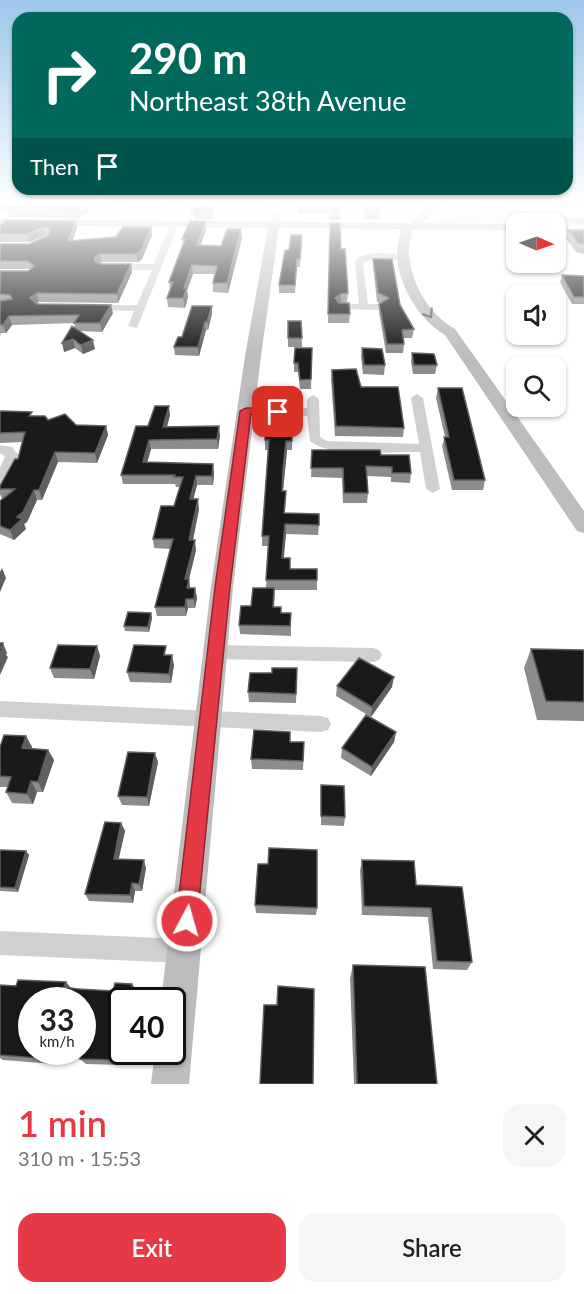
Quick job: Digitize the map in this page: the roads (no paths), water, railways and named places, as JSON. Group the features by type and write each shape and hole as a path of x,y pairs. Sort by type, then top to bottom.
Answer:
{"main road":[{"path":"170,1084 215,652 246,411 269,256"},
{"path":"415,256 422,281 451,326 450,332"},
{"path":"404,257 411,284 423,306 438,327 450,332 584,526"}],"street":[{"path":"133,326 162,256"},
{"path":"364,307 359,263 361,259 373,256 404,257"},
{"path":"102,267 158,267"},
{"path":"342,307 381,307"},
{"path":"84,308 140,308"},
{"path":"417,398 433,489"},
{"path":"313,399 314,438 322,444 333,447 426,448"},
{"path":"246,411 314,412"},
{"path":"0,448 10,452 12,459 0,482"},
{"path":"215,652 373,655"},
{"path":"0,710 209,717 321,724"},
{"path":"0,944 184,951"}]}
